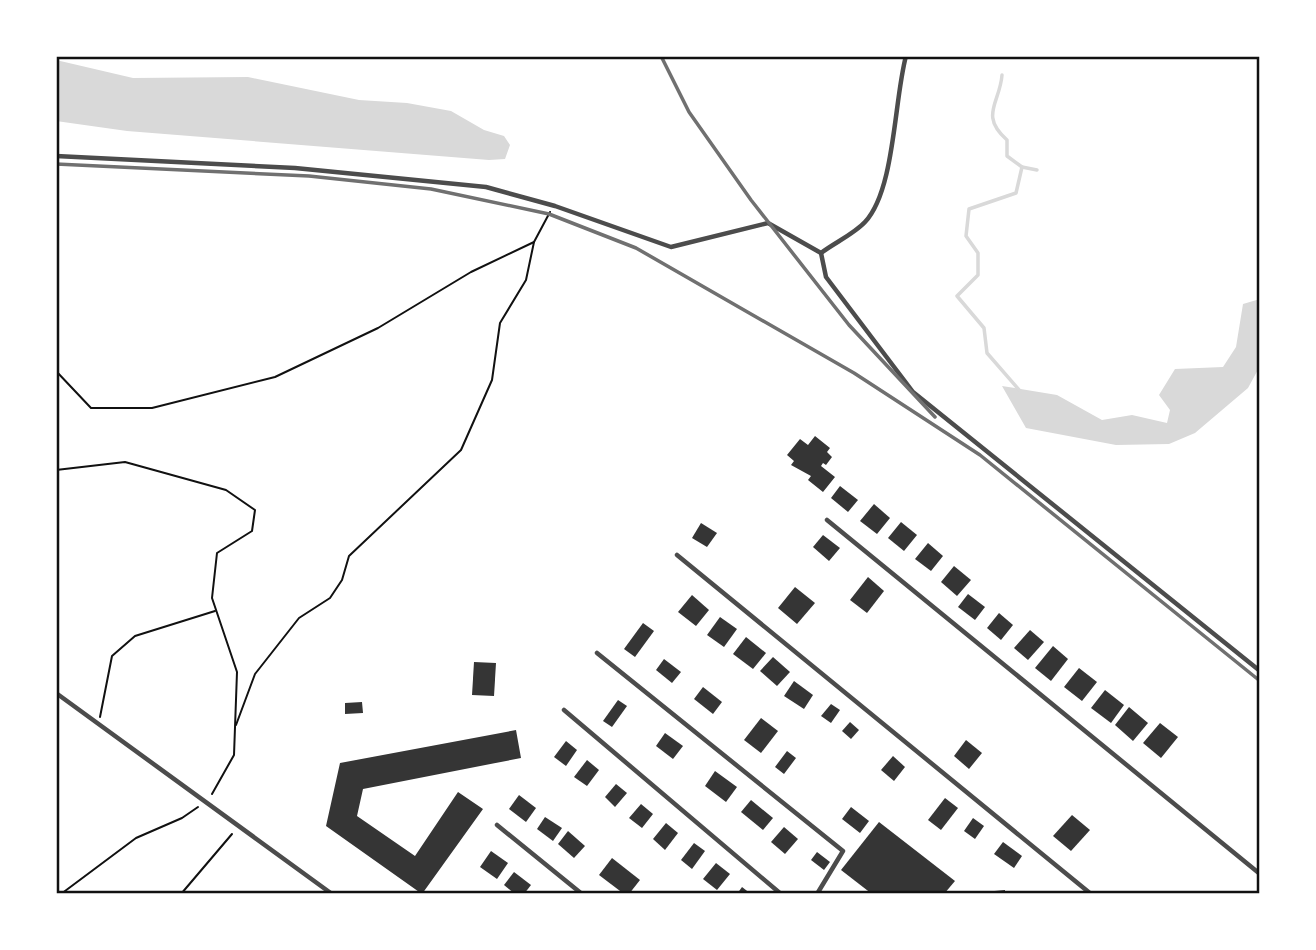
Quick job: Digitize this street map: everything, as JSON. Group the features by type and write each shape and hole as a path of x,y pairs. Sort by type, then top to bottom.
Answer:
{"street":[{"path":"821,253 865,222 879,196 888,167 906,56"},
{"path":"56,156 295,169 486,187 555,206 671,247 768,223 821,253 826,277 913,392 1260,671"},
{"path":"827,520 1260,874"},
{"path":"677,555 1091,894"},
{"path":"597,653 843,851 817,894"},
{"path":"56,693 332,894"},
{"path":"564,710 781,894"},
{"path":"498,825 582,894"}],"path":[{"path":"235,729 255,674 299,618 330,598 342,580 349,556 461,450 492,380 500,323 526,280 534,242 555,206"},
{"path":"56,371 91,408 152,408 275,377 377,328 471,272 534,242"},
{"path":"56,470 125,462 226,490 255,510 252,531 217,553 212,598 237,672 234,755 207,803 136,838 61,894"},
{"path":"99,725 112,656 135,636 216,611"},
{"path":"181,894 239,826"}],"shaded area":[{"path":"56,60 133,78 248,77 359,100 407,103 451,111 484,130 504,136 510,145 505,159 489,160 127,131 56,121"},
{"path":"1260,299 1260,366 1248,388 1195,433 1169,444 1116,445 1026,428 1002,386 1057,395 1102,420 1132,415 1167,423 1170,410 1159,395 1175,369 1223,367 1236,347 1243,304"}],"building":[{"path":"815,436 830,448 827,452 832,457 826,465 823,463 821,466 835,477 823,492 808,480 811,476 791,465 794,461 787,455 800,439 808,445"},
{"path":"840,486 858,500 848,512 831,498"},
{"path":"874,504 890,518 877,534 860,521"},
{"path":"901,522 917,535 904,551 888,538"},
{"path":"701,523 717,533 707,547 692,538"},
{"path":"823,535 840,548 829,561 813,547"},
{"path":"928,543 943,556 931,571 915,559"},
{"path":"954,566 971,580 957,596 941,582"},
{"path":"868,577 884,591 867,613 850,600"},
{"path":"795,587 815,603 797,624 778,608"},
{"path":"968,594 985,607 975,620 958,607"},
{"path":"692,595 709,610 696,626 678,612"},
{"path":"999,613 1013,625 1001,640 987,628"},
{"path":"720,617 737,629 724,647 707,635"},
{"path":"643,623 654,631 635,657 624,649"},
{"path":"1030,630 1044,642 1028,660 1014,648"},
{"path":"746,637 766,653 753,669 733,654"},
{"path":"1053,646 1068,659 1051,681 1035,668"},
{"path":"773,657 790,672 777,686 760,671"},
{"path":"664,659 681,672 672,683 656,670"},
{"path":"474,662 496,663 494,696 472,695"},
{"path":"1079,668 1097,682 1082,701 1064,687"},
{"path":"794,681 813,695 804,709 784,696"},
{"path":"703,687 722,702 713,714 694,699"},
{"path":"1105,690 1124,705 1111,723 1091,708"},
{"path":"618,700 627,706 612,727 603,721"},
{"path":"362,702 363,713 345,714 345,703"},
{"path":"831,704 840,710 831,723 821,716"},
{"path":"1129,707 1148,723 1133,741 1115,725"},
{"path":"761,718 778,731 761,753 744,740"},
{"path":"850,722 859,730 851,739 842,731"},
{"path":"1160,723 1178,737 1161,758 1143,743"},
{"path":"516,730 521,758 363,789 357,816 415,856 458,792 483,809 422,894 326,826 340,763"},
{"path":"665,733 683,746 673,759 656,746"},
{"path":"966,740 982,753 969,769 954,756"},
{"path":"566,741 577,750 566,766 554,757"},
{"path":"787,751 796,758 784,774 775,767"},
{"path":"893,756 905,767 894,781 881,770"},
{"path":"587,760 599,770 587,786 574,777"},
{"path":"715,771 737,787 726,802 705,786"},
{"path":"616,784 627,793 615,807 605,797"},
{"path":"519,795 536,808 526,822 509,809"},
{"path":"945,798 958,808 941,830 928,820"},
{"path":"751,800 773,818 763,830 741,812"},
{"path":"641,804 653,814 642,828 629,818"},
{"path":"851,807 869,821 860,833 842,819"},
{"path":"1072,815 1090,830 1071,851 1053,836"},
{"path":"545,817 562,828 553,841 537,829"},
{"path":"973,818 984,826 975,839 964,831"},
{"path":"879,822 955,881 944,894 872,894 841,870"},
{"path":"666,823 678,833 665,850 653,839"},
{"path":"784,827 798,839 785,854 771,842"},
{"path":"568,831 585,846 574,858 558,844"},
{"path":"1003,842 1022,856 1014,868 994,854"},
{"path":"694,843 705,851 692,869 681,860"},
{"path":"491,851 508,863 497,879 480,867"},
{"path":"817,852 830,862 824,870 811,860"},
{"path":"612,858 640,880 629,894 624,894 599,875"},
{"path":"716,863 730,874 717,890 703,879"},
{"path":"514,872 531,885 524,894 515,894 504,885"},
{"path":"742,887 751,894 737,894"},
{"path":"1005,890 1005,894 984,894 984,892"}],"waterway":[{"path":"1002,75 993,109 994,123 1007,140 1007,156 1022,167 1016,193 969,209 966,236 978,253 978,275 957,296 984,328 987,353 1020,391"},
{"path":"1022,167 1037,170"}],"railway":[{"path":"661,56 689,112 751,200 849,325 935,417"},
{"path":"56,164 309,176 431,189 549,214 636,248 854,373 980,455 1260,681"}]}
